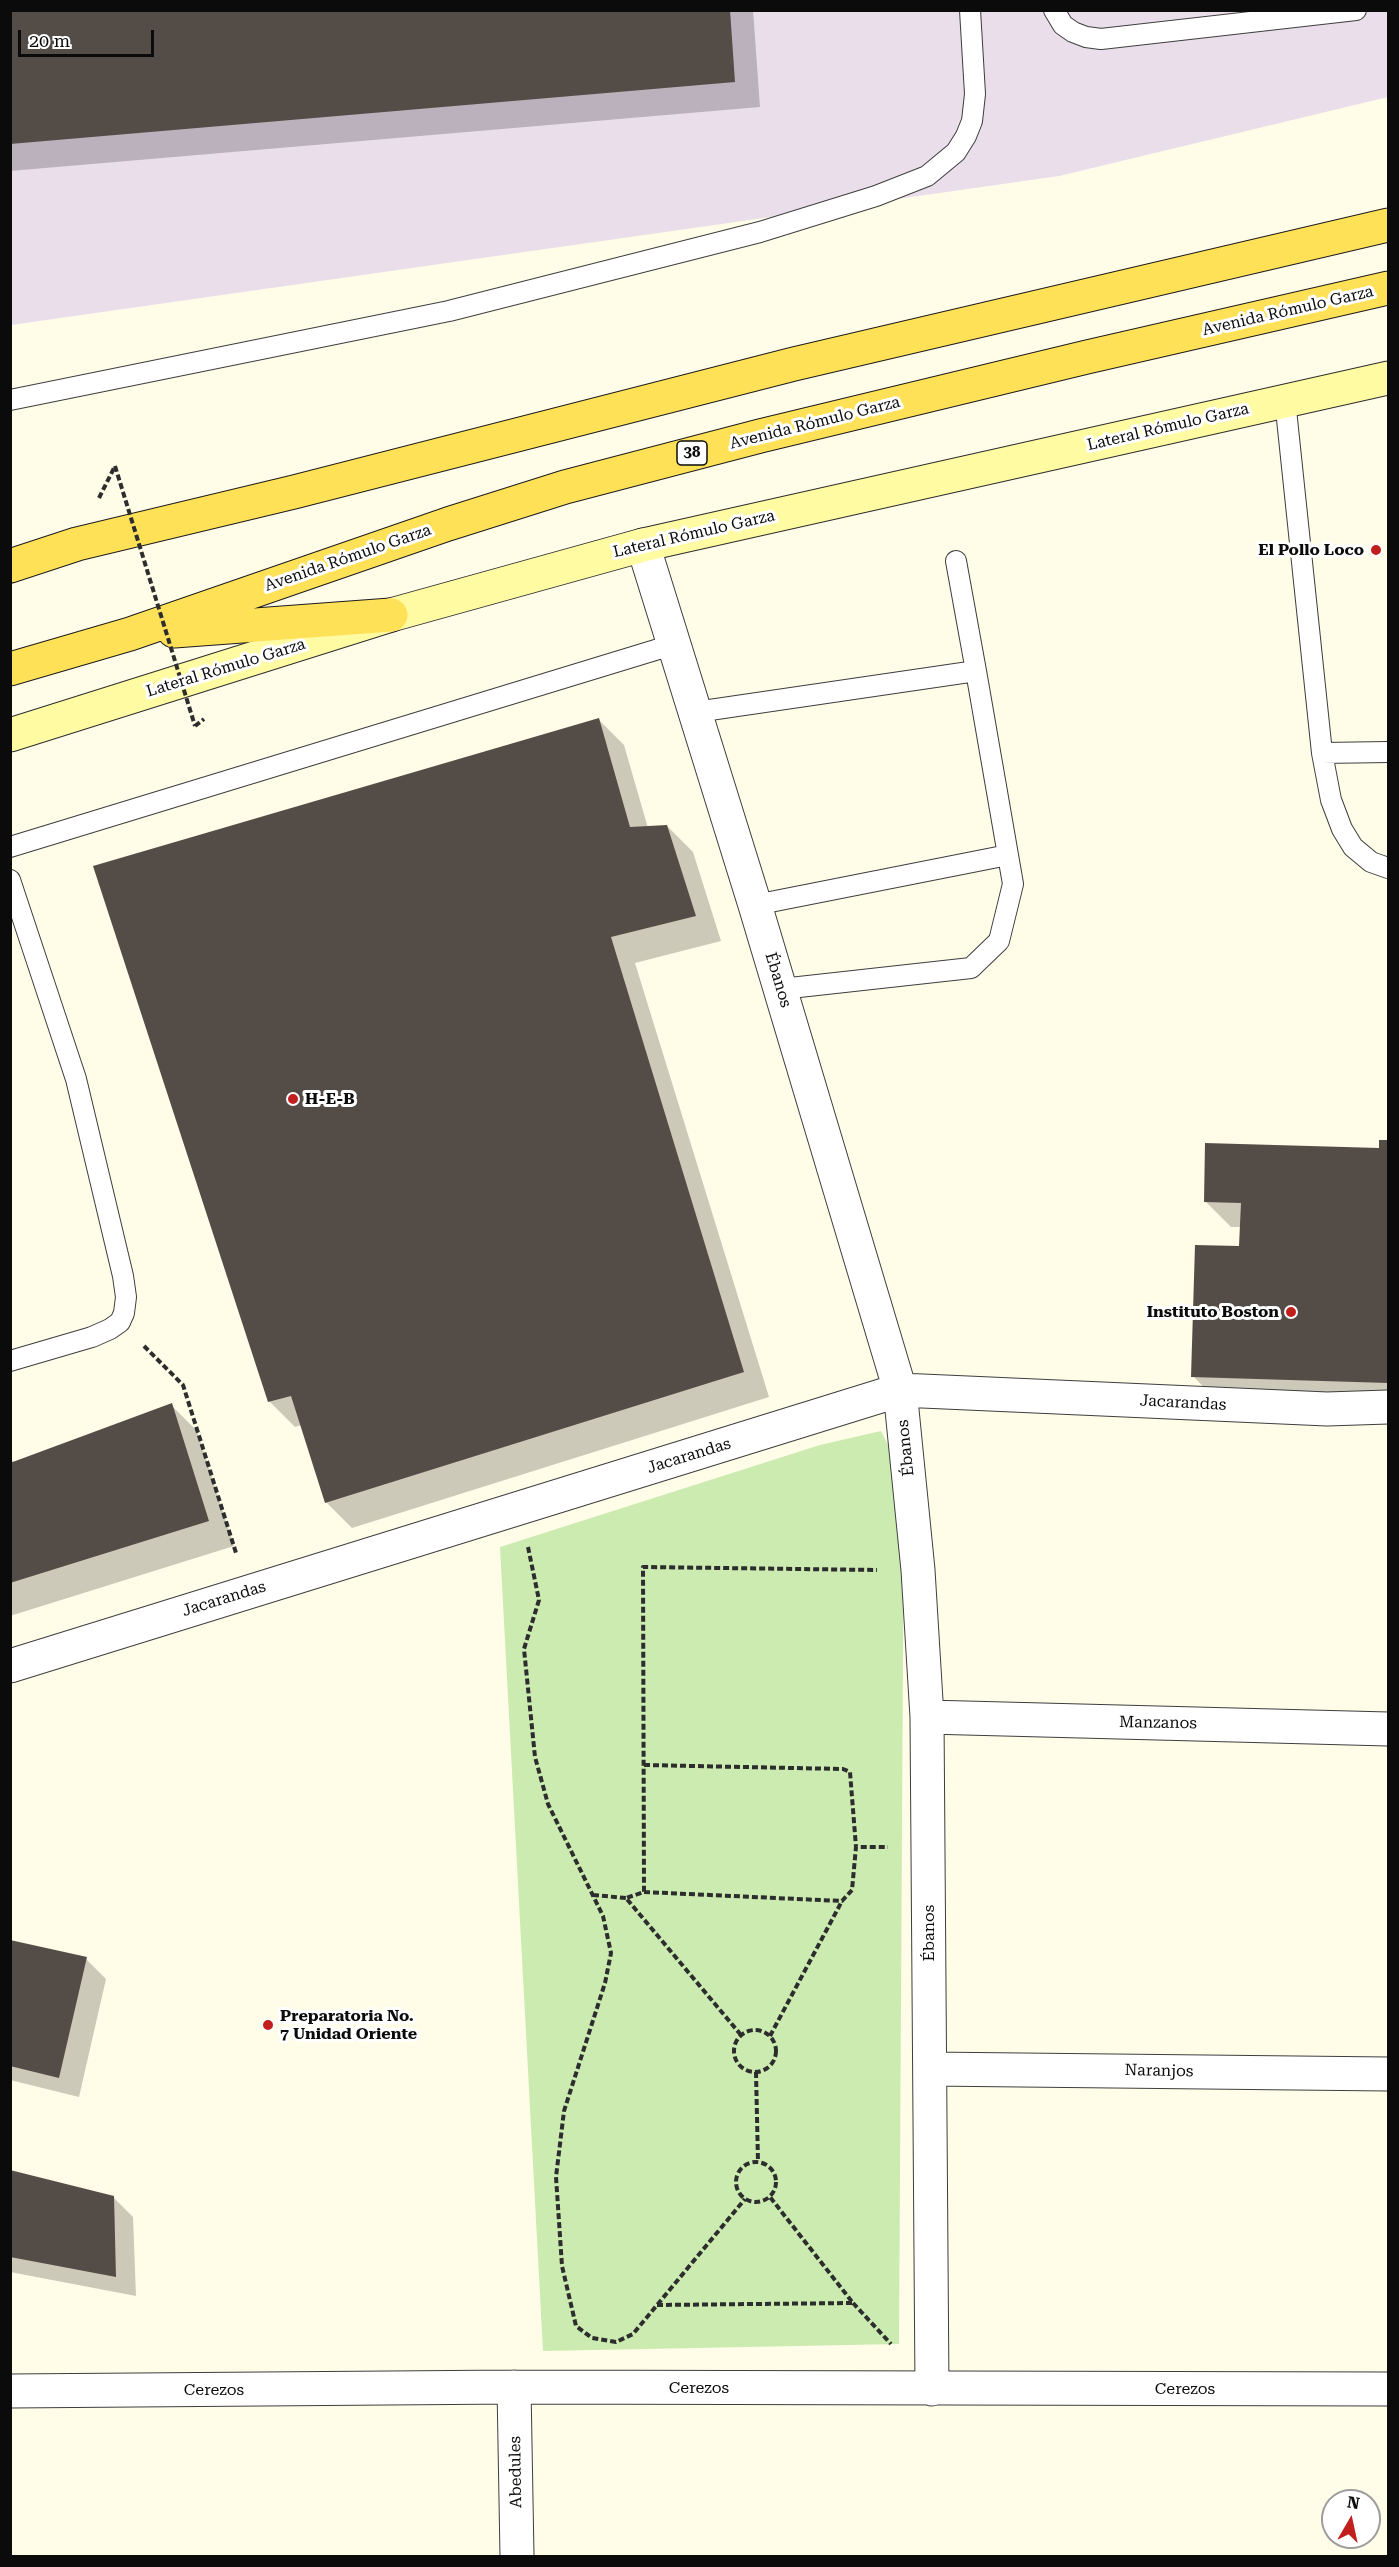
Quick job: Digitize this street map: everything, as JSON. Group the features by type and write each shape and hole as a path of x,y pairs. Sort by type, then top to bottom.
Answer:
{"main road":[{"path":"10,566 77,544 294,492 782,367 1389,225"},
{"name":"Avenida Rómulo Garza","path":"10,669 130,634 437,527 577,484 771,433 1019,373 1389,288"},
{"path":"130,634 391,615"}],"street":[{"name":"Lateral Rómulo Garza","path":"10,735 391,615 643,545 1389,378"},
{"name":"Ébanos","path":"643,545 781,989 900,1390 918,1570 927,1717 932,2389"},
{"name":"Jacarandas","path":"10,1666 900,1390 1327,1409 1389,1407"},
{"name":"Manzanos","path":"927,1717 1389,1729"},
{"name":"Naranjos","path":"930,2069 1389,2074"},
{"name":"Cerezos","path":"10,2391 514,2387 1389,2389"},
{"name":"Abedules","path":"514,2387 517,2556"}],"lane":[{"path":"10,400 449,311 760,232 876,196 927,176 956,152 972,122 975,94 970,10"},
{"path":"1054,10 1063,25 1072,32 1101,39 1356,10"},
{"path":"1286,400 1322,753 1331,800 1341,829 1353,847 1371,862 1389,868"},
{"path":"781,989 971,968 999,941 1013,884 956,561"},
{"path":"10,847 675,644"},
{"path":"696,712 976,671"},
{"path":"1322,753 1389,752"},
{"path":"755,904 1008,855"},
{"path":"10,880 76,1079 126,1297 120,1322 110,1329 92,1337 10,1361"}],"path":[{"path":"115,466 195,726"},
{"path":"120,1322 183,1384 248,1592"},
{"path":"513,1510 528,1546 539,1600 524,1649 535,1756 548,1804 603,1916 611,1953 605,1983 564,2111 556,2177 562,2266 576,2326 592,2338 616,2342 633,2334 745,2199"},
{"path":"644,1892 643,1567 918,1570"},
{"path":"644,1765 843,1769 850,1772 856,1847 852,1890 842,1901 770,2036"},
{"path":"856,1847 928,1848"},
{"path":"593,1895 626,1898 644,1892 842,1901"},
{"path":"626,1898 741,2035"},
{"path":"751,2030 762,2031 770,2036 775,2044 775,2059 764,2071 756,2072 742,2067 734,2055 734,2047 741,2035 751,2030"},
{"path":"756,2072 758,2162"},
{"path":"758,2162 765,2164 776,2176 775,2191 770,2197 758,2203 745,2199 737,2187 736,2180 743,2167 758,2162"},
{"path":"656,2305 853,2303 770,2197"}],"shaded area":[{"path":"10,11 1388,11 1388,97 1059,176 11,325"}],"green space":[{"path":"881,1431 904,1477 899,2344 543,2351 500,1547 820,1445"}],"building":[{"path":"10,10 730,10 735,82 10,144"},
{"path":"599,718 630,827 667,825 696,916 611,937 744,1372 325,1503 291,1396 268,1402 93,866"},
{"name":"Instituto Boston","path":"1379,1140 1388,1140 1388,1383 1191,1377 1195,1245 1239,1246 1241,1203 1204,1202 1205,1143 1379,1148"},
{"path":"172,1403 209,1521 10,1583 10,1463"},
{"path":"10,1940 87,1957 59,2078 10,2066"},
{"path":"10,2170 114,2196 116,2277 10,2257"}],"place":[{"name":"El Pollo Loco","path":"1376,550"},
{"name":"H-E-B","path":"293,1099"},
{"name":"Instituto Boston","path":"1291,1312"},
{"name":"Preparatoria No. 7 Unidad Oriente","path":"268,2025"}]}
